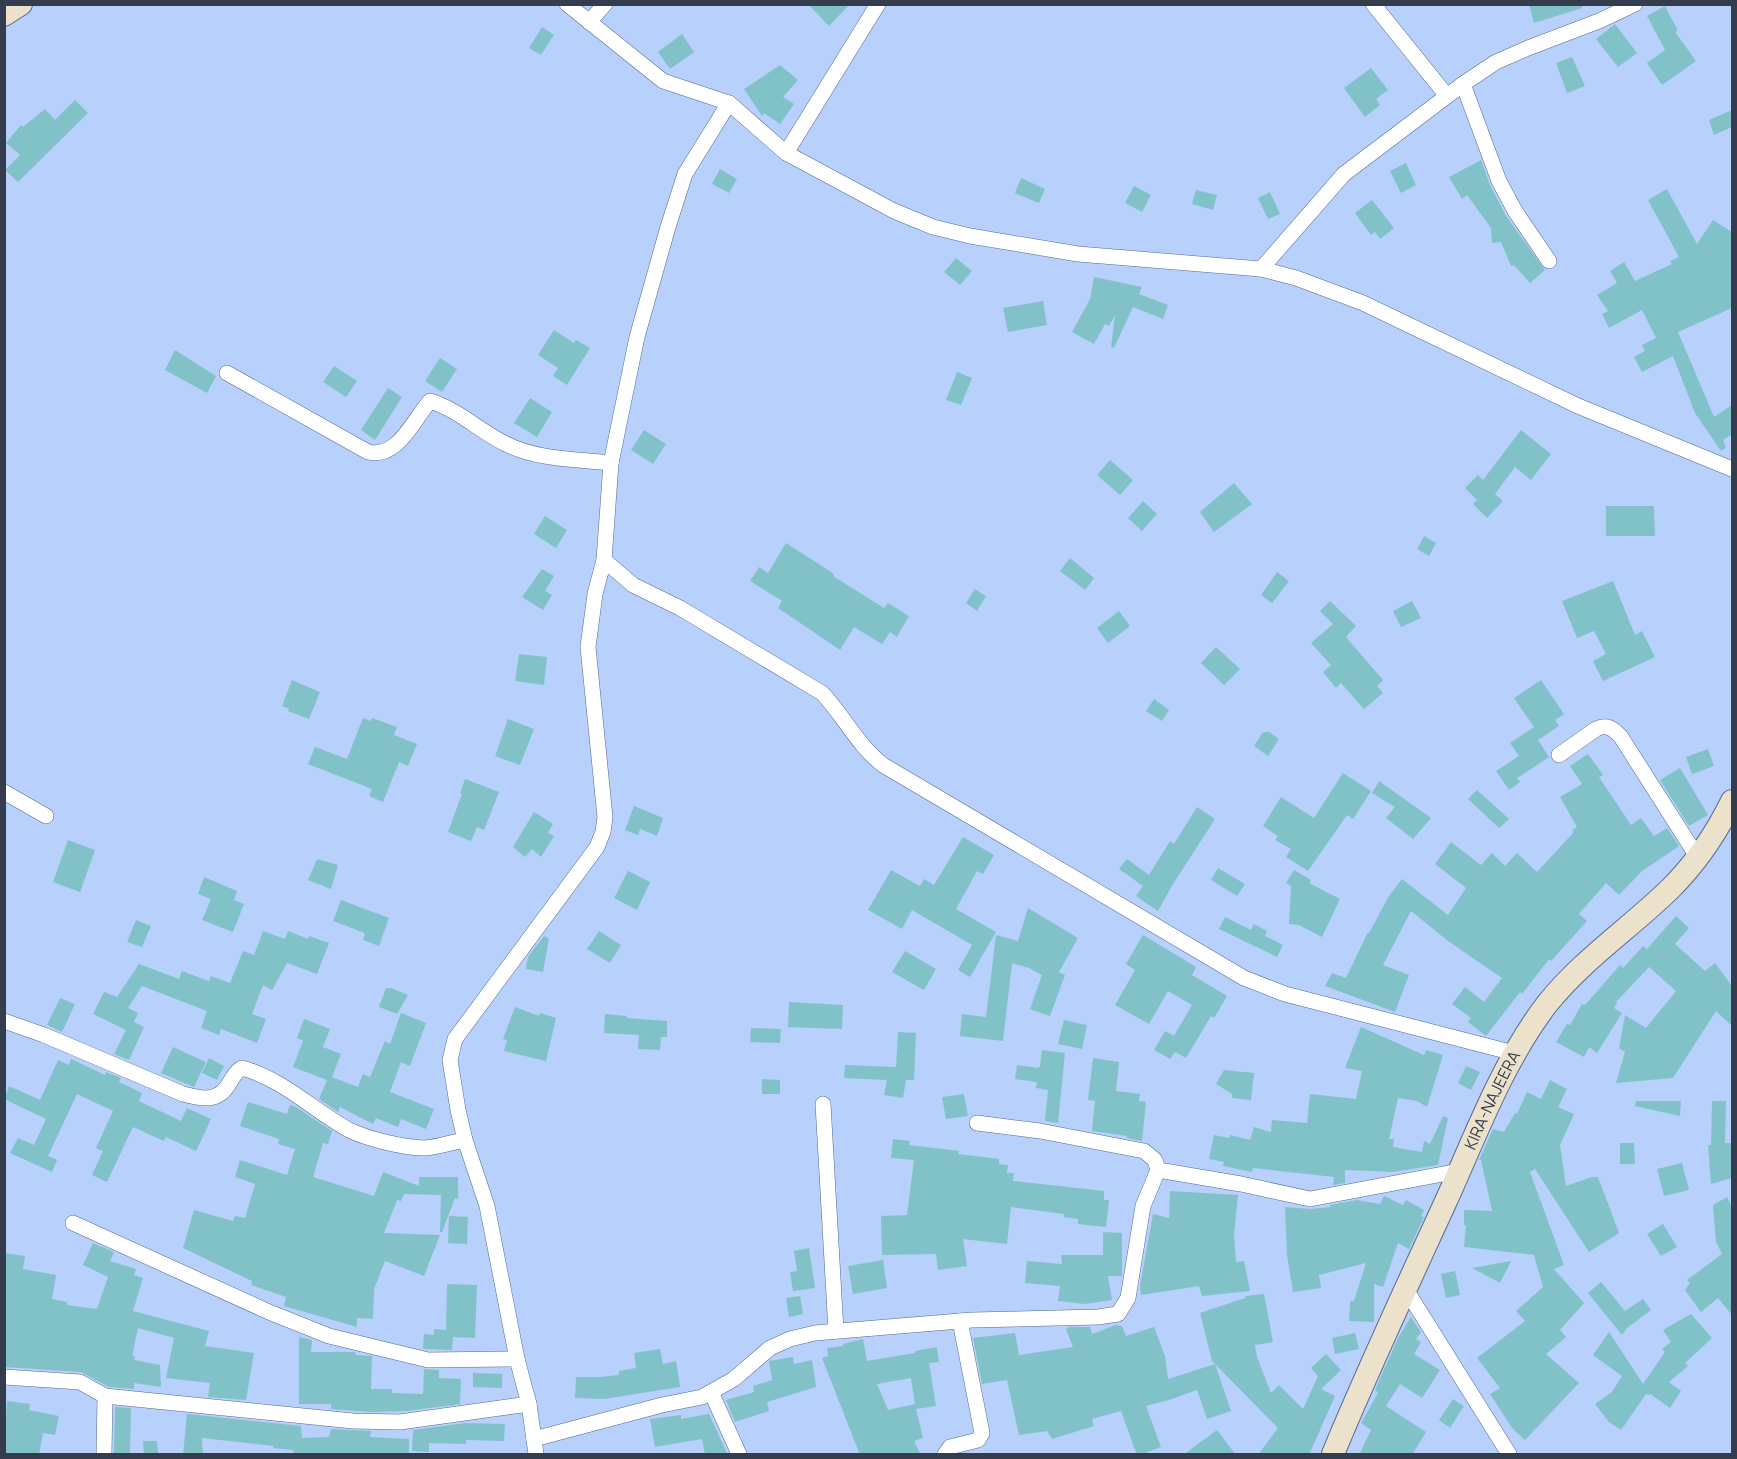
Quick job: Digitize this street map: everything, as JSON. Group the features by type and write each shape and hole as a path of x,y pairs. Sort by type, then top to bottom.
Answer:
{"street":[{"path":"4,15 21,4"},
{"path":"567,4 663,81 729,103 786,153 894,210 933,226 970,236 1078,254 1261,269 1326,288 1363,303 1578,406 1732,469"},
{"path":"588,21 605,4"},
{"path":"786,153 878,4"},
{"path":"1373,4 1447,96"},
{"path":"1261,269 1344,174 1463,84 1496,62 1599,21 1635,4"},
{"path":"1463,84 1499,181 1515,211 1549,261"},
{"path":"729,103 685,174 671,216 637,337 611,462 604,560 595,594 588,647 605,817 603,832 597,847 455,1040 450,1060 465,1140 488,1206 517,1359 529,1404 535,1447 662,1405 702,1397 734,1379 770,1348 790,1339 807,1335 960,1321 1098,1317 1118,1314 1128,1298 1143,1206 1158,1170 1155,1160 1144,1151 1040,1131 977,1122"},
{"path":"228,373 368,452 379,454 387,451 407,432 430,400 449,407 507,445 530,454 611,462"},
{"path":"604,560 633,585 680,608 822,693 833,705 860,745 883,765 1244,978 1285,994 1514,1053"},
{"path":"1559,755 1596,729 1603,726 1615,730 1698,858"},
{"path":"4,792 46,816"},
{"name":"KIRA-NAJEERA","path":"1333,1455 1405,1288 1514,1053 1548,1003 1576,972 1669,889 1698,858 1718,829 1732,801"},
{"path":"4,1021 44,1035 183,1094 205,1100 216,1098 228,1086 236,1071 242,1068 255,1071 307,1101 350,1130 386,1142 425,1148 465,1140"},
{"path":"823,1104 836,1331"},
{"path":"1158,1170 1241,1184 1310,1199 1459,1171"},
{"path":"73,1223 269,1312 329,1336 428,1360 517,1359"},
{"path":"1405,1288 1509,1455"},
{"path":"945,1455 950,1447 978,1440 982,1433 960,1321"},
{"path":"4,1377 80,1382 105,1396 353,1421 400,1422 529,1404"},
{"path":"711,1392 739,1455"},
{"path":"104,1455 105,1396"}],"building":[{"path":"808,4 850,4 829,26"},
{"path":"1529,4 1582,4 1582,8 1534,23"},
{"path":"1665,6 1678,31 1675,32 1696,61 1662,85 1647,63 1665,50 1647,16"},
{"path":"1615,24 1637,53 1618,67 1596,39"},
{"path":"542,27 554,35 541,55 529,48"},
{"path":"682,34 694,52 670,69 658,52"},
{"path":"1572,57 1585,86 1567,93 1556,63"},
{"path":"780,65 798,80 783,97 794,104 780,124 764,113 762,116 744,89"},
{"path":"1371,68 1388,90 1376,99 1380,105 1365,117 1344,88"},
{"path":"75,100 88,113 18,182 5,170 20,155 6,143 21,125 23,127 45,109 55,120"},
{"path":"1732,110 1732,127 1714,135 1709,120"},
{"path":"1481,160 1490,185 1506,216 1545,270 1530,283 1514,265 1511,266 1501,242 1492,243 1491,228 1467,195 1462,199 1449,177"},
{"path":"1406,163 1416,185 1401,193 1390,171"},
{"path":"720,169 737,179 729,193 712,184"},
{"path":"1021,178 1045,189 1039,203 1015,193"},
{"path":"1134,186 1151,195 1142,212 1125,203"},
{"path":"1667,189 1697,244 1713,220 1732,232 1732,308 1678,332 1714,417 1732,405 1732,434 1723,440 1726,448 1721,451 1695,413 1673,356 1642,372 1634,357 1645,351 1642,345 1656,338 1642,310 1609,328 1602,314 1608,311 1597,295 1617,283 1610,271 1624,262 1635,281 1672,264 1670,261 1679,257 1648,200"},
{"path":"1196,190 1217,195 1213,210 1192,204"},
{"path":"1270,192 1280,214 1268,219 1258,198"},
{"path":"1372,200 1394,228 1380,239 1375,232 1371,235 1355,213"},
{"path":"956,258 972,271 960,285 944,272"},
{"path":"1094,277 1142,287 1139,294 1168,305 1163,319 1133,307 1114,348 1111,347 1115,315 1109,326 1105,324 1094,344 1072,332 1090,299"},
{"path":"1043,301 1047,325 1008,332 1003,308"},
{"path":"554,330 574,343 576,340 590,348 567,385 553,376 558,368 538,355"},
{"path":"175,350 216,376 207,393 165,370"},
{"path":"440,358 457,369 442,392 425,381"},
{"path":"334,366 357,381 346,397 323,382"},
{"path":"957,372 972,378 961,405 946,400"},
{"path":"388,388 402,397 375,440 361,430"},
{"path":"530,398 552,412 537,437 514,423"},
{"path":"644,430 666,444 653,464 631,450"},
{"path":"1521,430 1551,454 1531,480 1515,467 1495,494 1503,501 1487,518 1473,504 1477,500 1465,488 1478,475 1483,480"},
{"path":"1110,460 1133,480 1120,495 1097,475"},
{"path":"1234,483 1252,504 1214,532 1200,512"},
{"path":"1143,501 1157,514 1142,531 1128,518"},
{"path":"1606,506 1654,506 1655,536 1606,536"},
{"path":"545,516 567,530 556,548 534,534"},
{"path":"1424,536 1436,543 1429,556 1417,549"},
{"path":"786,543 884,608 888,603 909,616 897,637 890,632 882,644 854,627 840,650 778,608 782,601 750,581 759,567 768,573"},
{"path":"1070,558 1094,578 1085,590 1060,571"},
{"path":"542,569 554,576 545,591 552,595 543,610 522,597"},
{"path":"1277,572 1289,581 1272,603 1261,595"},
{"path":"1613,581 1635,635 1642,631 1655,657 1603,681 1593,661 1606,654 1594,631 1577,638 1562,601"},
{"path":"975,589 986,596 977,611 966,603"},
{"path":"1330,601 1356,626 1346,637 1383,680 1377,686 1383,693 1364,709 1341,683 1336,688 1323,672 1331,665 1311,643 1333,624 1320,611"},
{"path":"1412,601 1421,618 1401,627 1393,611"},
{"path":"1119,611 1130,626 1108,643 1097,628"},
{"path":"1216,647 1240,669 1224,685 1201,663"},
{"path":"519,654 547,657 544,685 515,681"},
{"path":"292,680 320,692 309,719 288,711 289,709 282,706"},
{"path":"1541,680 1564,714 1555,720 1559,726 1538,740 1549,757 1517,778 1520,782 1509,790 1496,771 1519,756 1510,743 1534,727 1514,698"},
{"path":"1154,699 1169,710 1162,721 1146,711"},
{"path":"363,718 371,721 372,718 397,727 394,735 417,744 408,766 399,762 383,802 369,796 372,789 308,764 315,747 347,759"},
{"path":"508,719 534,729 520,765 495,756"},
{"path":"1263,732 1269,732 1279,739 1268,756 1254,746"},
{"path":"1708,749 1714,766 1692,774 1686,757"},
{"path":"1588,754 1603,775 1599,777 1631,825 1641,818 1654,836 1667,828 1679,846 1642,871 1619,895 1606,883 1579,914 1587,921 1551,961 1549,959 1522,994 1520,992 1486,1036 1468,1022 1471,1018 1452,1004 1465,987 1484,1002 1502,978 1448,941 1411,911 1383,965 1409,975 1395,1012 1325,986 1332,973 1346,978 1368,932 1402,879 1448,915 1466,888 1435,864 1451,842 1481,865 1492,853 1505,866 1517,853 1537,872 1577,827 1560,797 1582,784 1570,766"},
{"path":"1680,768 1708,815 1689,826 1660,780"},
{"path":"1343,773 1371,791 1353,819 1347,815 1308,871 1286,857 1291,849 1275,840 1278,836 1263,826 1281,797 1314,818"},
{"path":"465,779 499,792 484,830 477,827 471,841 448,832"},
{"path":"1379,781 1431,818 1413,839 1386,818 1395,807 1372,793"},
{"path":"1477,790 1509,819 1499,828 1468,799"},
{"path":"634,806 663,818 657,836 640,829 638,835 625,830"},
{"path":"1197,807 1215,819 1158,911 1136,896 1143,886 1119,869 1127,859 1149,875 1170,841 1174,844"},
{"path":"534,812 553,824 548,833 554,836 541,857 532,849 525,857 513,847"},
{"path":"963,837 994,855 983,874 977,871 956,909 996,932 970,977 958,970 972,945 912,910 902,929 868,910 891,870 920,886 924,879 934,885"},
{"path":"68,840 95,850 80,892 53,882"},
{"path":"317,859 338,865 331,889 308,880"},
{"path":"1218,868 1245,884 1237,896 1211,880"},
{"path":"1294,870 1311,880 1309,883 1340,899 1322,937 1299,925 1289,924 1291,886 1286,883"},
{"path":"628,871 650,882 637,910 614,898"},
{"path":"204,877 237,891 234,900 244,904 233,932 202,920 211,899 198,894"},
{"path":"341,900 389,918 379,946 363,940 365,933 333,921"},
{"path":"1028,908 1078,938 1059,972 1065,975 1050,1016 1030,1009 1042,975 1012,963 1003,1041 960,1036 962,1014 986,1017 996,935 1018,941"},
{"path":"1676,916 1689,928 1675,944 1705,971 1715,963 1732,986 1732,1026 1716,1011 1673,1078 1616,1083 1625,1052 1619,1048 1625,1015 1646,1028 1676,991 1649,967 1616,1002 1614,1008 1622,1013 1597,1053 1589,1047 1584,1057 1556,1042 1567,1024 1570,1025 1582,1004 1585,1005 1620,965 1623,968 1643,946 1647,949"},
{"path":"1225,917 1251,930 1254,924 1267,931 1265,936 1283,945 1277,957 1219,929"},
{"path":"136,920 151,926 142,947 127,942"},
{"path":"263,931 285,939 288,931 308,939 309,936 329,943 317,974 287,963 272,990 263,985 252,1014 266,1019 257,1043 221,1029 219,1035 201,1028 207,1011 142,986 128,1008 138,1013 134,1022 144,1027 129,1060 114,1054 126,1030 93,1014 104,992 117,997 139,964 179,979 182,971 209,981 211,976 230,983 243,951 254,955"},
{"path":"599,931 621,945 610,963 587,949"},
{"path":"1143,935 1196,967 1192,975 1227,996 1214,1018 1211,1016 1186,1058 1175,1052 1170,1059 1154,1050 1165,1031 1174,1036 1192,1005 1168,991 1149,1024 1115,1005 1135,970 1126,964"},
{"path":"544,936 549,939 543,972 526,969 528,957"},
{"path":"905,951 936,969 924,990 892,972"},
{"path":"386,988 408,995 397,1014 379,1007"},
{"path":"60,998 75,1004 62,1032 47,1025"},
{"path":"789,1002 843,1005 842,1029 788,1027"},
{"path":"515,1007 539,1016 540,1013 556,1018 546,1061 504,1051 507,1040 503,1039"},
{"path":"401,1013 426,1023 410,1066 401,1062 390,1092 434,1109 426,1129 401,1119 398,1127 376,1118 373,1124 340,1107 338,1112 319,1099 327,1080 293,1067 303,1041 297,1038 304,1019 330,1029 323,1047 341,1054 332,1077 358,1087 363,1074 370,1077 385,1041 390,1044"},
{"path":"605,1014 667,1021 667,1037 661,1037 660,1050 638,1049 639,1035 604,1033"},
{"path":"1064,1020 1087,1025 1082,1049 1058,1044"},
{"path":"1361,1027 1424,1055 1426,1050 1443,1055 1427,1107 1417,1101 1398,1098 1389,1139 1394,1139 1393,1147 1422,1152 1424,1141 1430,1144 1443,1116 1448,1118 1438,1165 1393,1172 1345,1170 1345,1183 1333,1185 1334,1177 1253,1168 1252,1172 1223,1166 1224,1162 1209,1159 1214,1135 1229,1138 1230,1135 1250,1140 1254,1127 1271,1132 1272,1120 1307,1123 1310,1094 1356,1099 1362,1071 1345,1068"},
{"path":"751,1028 781,1029 780,1043 750,1042"},
{"path":"898,1032 916,1033 914,1080 906,1080 903,1098 884,1095 887,1080 844,1078 845,1065 896,1067"},
{"path":"173,1047 206,1062 194,1087 161,1073"},
{"path":"1042,1050 1065,1053 1058,1123 1045,1121 1048,1090 1036,1088 1037,1082 1015,1079 1017,1065 1038,1068 1040,1066"},
{"path":"209,1058 224,1066 217,1080 202,1073"},
{"path":"1093,1058 1119,1062 1116,1091 1140,1094 1139,1101 1146,1102 1142,1141 1127,1138 1127,1136 1092,1131 1095,1101 1088,1100"},
{"path":"71,1059 105,1075 106,1072 121,1078 119,1082 142,1093 139,1101 181,1121 187,1108 211,1119 196,1151 166,1137 164,1141 133,1127 107,1182 92,1175 103,1151 96,1148 113,1111 77,1094 48,1156 57,1160 52,1172 10,1153 18,1138 34,1145 46,1119 4,1099 9,1086 40,1100 58,1060 69,1065"},
{"path":"1466,1066 1480,1072 1471,1090 1458,1083"},
{"path":"1224,1070 1254,1073 1251,1100 1232,1098 1232,1094 1216,1084"},
{"path":"762,1079 780,1080 780,1094 762,1094"},
{"path":"1550,1080 1567,1089 1558,1107 1574,1114 1560,1145 1566,1186 1598,1177 1619,1233 1589,1252 1535,1169 1530,1172 1564,1265 1554,1269 1584,1303 1560,1330 1566,1337 1546,1354 1579,1383 1525,1440 1512,1428 1490,1394 1500,1388 1477,1358 1525,1321 1516,1311 1543,1287 1534,1255 1464,1247 1466,1225 1464,1225 1464,1210 1492,1211 1481,1160 1479,1160 1493,1129 1504,1132 1515,1113 1517,1114 1527,1092 1541,1099"},
{"path":"964,1094 968,1116 946,1119 942,1097"},
{"path":"1636,1101 1681,1101 1680,1116 1635,1106"},
{"path":"1712,1101 1726,1101 1725,1143 1732,1143 1732,1178 1711,1184 1708,1145 1711,1145"},
{"path":"248,1102 287,1114 290,1105 296,1107 332,1131 328,1144 323,1143 313,1177 374,1196 383,1172 419,1186 419,1177 458,1177 458,1199 455,1198 442,1232 440,1232 441,1195 404,1194 401,1201 397,1200 384,1233 440,1235 424,1276 385,1261 374,1289 373,1319 357,1318 357,1327 284,1306 286,1297 251,1285 252,1281 183,1248 194,1210 233,1221 235,1216 245,1218 255,1184 235,1177 240,1160 287,1175 295,1149 278,1144 279,1139 240,1126"},
{"path":"893,1139 910,1141 909,1145 999,1159 999,1164 1008,1165 1007,1173 1014,1173 1013,1181 1104,1191 1104,1200 1109,1200 1106,1227 1078,1224 1078,1219 1064,1217 1064,1214 1011,1207 1007,1244 963,1239 967,1266 938,1270 936,1254 882,1255 881,1216 907,1215 914,1160 891,1158"},
{"path":"1620,1143 1634,1143 1635,1164 1620,1164"},
{"path":"1682,1163 1689,1190 1664,1196 1657,1169"},
{"path":"1170,1191 1238,1195 1234,1235 1236,1262 1244,1261 1250,1291 1202,1296 1199,1286 1141,1295 1140,1286 1153,1214 1169,1218"},
{"path":"1384,1196 1403,1205 1406,1200 1424,1210 1421,1216 1424,1217 1409,1249 1398,1243 1383,1287 1374,1284 1374,1322 1349,1321 1350,1301 1354,1301 1366,1263 1319,1275 1321,1288 1293,1292 1287,1255 1285,1207 1311,1209 1357,1200 1380,1204"},
{"path":"1727,1197 1732,1208 1732,1315 1718,1298 1701,1312 1685,1290 1690,1283 1687,1280 1722,1254 1716,1242 1713,1205"},
{"path":"449,1216 468,1217 467,1244 448,1243"},
{"path":"1663,1224 1677,1247 1661,1256 1647,1234"},
{"path":"1103,1232 1122,1233 1122,1276 1108,1276 1112,1300 1085,1304 1058,1301 1060,1286 1025,1283 1027,1261 1062,1264 1061,1255 1103,1255"},
{"path":"93,1243 114,1252 110,1261 136,1269 134,1275 143,1278 133,1311 209,1331 205,1346 254,1353 246,1400 208,1397 210,1383 166,1378 174,1338 138,1328 132,1356 135,1356 134,1360 160,1365 161,1387 134,1383 134,1389 109,1387 81,1372 4,1367 4,1253 25,1256 23,1269 56,1275 52,1299 67,1302 67,1305 97,1309 108,1277 83,1265"},
{"path":"809,1248 815,1288 793,1291 790,1272 797,1271 794,1251"},
{"path":"883,1260 887,1288 853,1294 848,1266"},
{"path":"1511,1261 1500,1283 1472,1268"},
{"path":"1455,1271 1460,1295 1446,1298 1441,1274"},
{"path":"1601,1282 1625,1311 1643,1299 1651,1310 1627,1328 1622,1335 1588,1293"},
{"path":"447,1284 477,1285 475,1338 453,1337 452,1350 423,1349 424,1334 434,1335 434,1329 446,1330"},
{"path":"1264,1294 1273,1342 1255,1345 1257,1357 1271,1393 1279,1385 1303,1409 1318,1376 1311,1368 1326,1354 1341,1370 1321,1389 1335,1396 1309,1455 1258,1455 1278,1428 1212,1361 1200,1313 1245,1298 1245,1296"},
{"path":"800,1296 803,1314 789,1317 786,1298"},
{"path":"1691,1314 1712,1338 1685,1363 1688,1366 1669,1382 1681,1391 1670,1408 1649,1393 1650,1395 1646,1394 1621,1430 1609,1422 1595,1404 1612,1392 1622,1376 1593,1355 1609,1332 1643,1384 1665,1352 1662,1349 1671,1342 1663,1330"},
{"path":"1411,1317 1421,1332 1416,1339 1421,1342 1414,1354 1440,1370 1422,1398 1400,1384 1386,1406 1426,1432 1412,1455 1359,1455 1371,1430 1361,1423 1378,1393 1375,1390 1398,1338"},
{"path":"1116,1325 1122,1326 1126,1336 1154,1327 1165,1356 1168,1379 1215,1364 1231,1411 1207,1419 1197,1390 1146,1406 1161,1447 1137,1455 1121,1411 1092,1419 1094,1426 1052,1439 1047,1431 1019,1435 1007,1380 982,1384 973,1338 1015,1333 1019,1355 1073,1347 1066,1329 1070,1327 1090,1327 1092,1334"},
{"path":"1355,1333 1359,1349 1335,1354 1332,1338"},
{"path":"299,1337 312,1340 311,1352 355,1352 356,1355 372,1356 371,1389 392,1389 392,1393 423,1394 424,1369 439,1370 439,1378 461,1379 460,1404 407,1411 371,1412 331,1409 331,1404 299,1404"},
{"path":"863,1339 867,1361 937,1347 939,1362 929,1363 936,1406 916,1409 923,1438 914,1441 921,1455 860,1455 822,1358 828,1356 827,1348 843,1346 843,1344","holes":["911,1378 915,1404 888,1410 877,1384"]},
{"path":"660,1349 663,1364 676,1361 680,1387 604,1399 575,1398 576,1377 619,1375 619,1371 636,1368 634,1353"},
{"path":"793,1357 794,1364 812,1360 816,1387 767,1402 769,1411 735,1422 726,1400 754,1392 753,1386 772,1380 769,1361"},
{"path":"473,1373 502,1374 502,1388 473,1387"},
{"path":"1453,1399 1464,1406 1450,1428 1439,1420"},
{"path":"7,1401 30,1404 29,1410 59,1416 55,1435 43,1433 39,1455 4,1455"},
{"path":"115,1407 131,1408 130,1453 114,1453"},
{"path":"708,1412 728,1455 705,1455 702,1439 655,1447 650,1419 681,1415 681,1419 708,1414"},
{"path":"187,1414 301,1426 302,1438 329,1437 331,1429 371,1431 370,1437 409,1439 409,1453 403,1453 403,1455 294,1455 293,1450 273,1448 274,1446 202,1438 203,1455 183,1455"},
{"path":"465,1423 505,1424 504,1441 466,1440 466,1444 429,1443 429,1452 412,1451 413,1430"},
{"path":"1217,1430 1236,1455 1183,1455"},
{"path":"143,1441 157,1441 158,1455 144,1455"}]}
